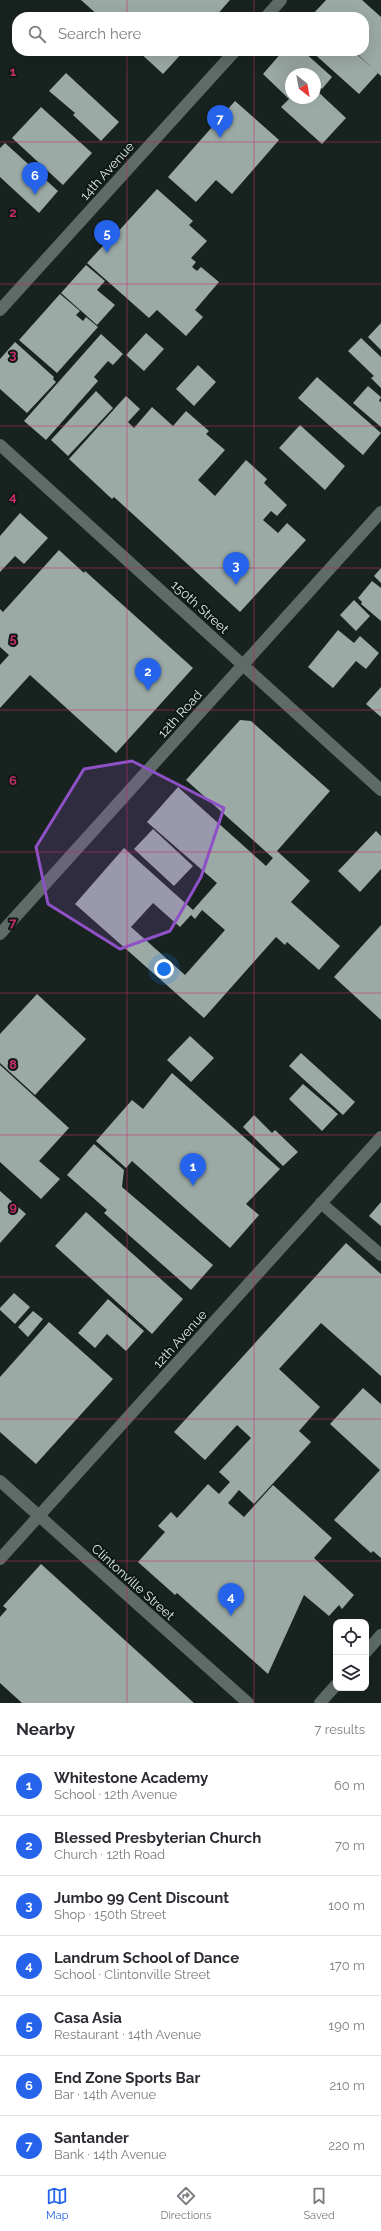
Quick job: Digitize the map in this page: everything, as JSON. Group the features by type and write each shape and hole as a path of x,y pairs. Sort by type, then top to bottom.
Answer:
{"street":[{"path":"270,12 281,0"},
{"name":"14th Avenue","path":"0,310 230,56"},
{"name":"150th Street","path":"0,445 381,790"},
{"name":"12th Road","path":"0,934 381,512"},
{"name":"12th Avenue","path":"0,1559 381,1137"},
{"path":"321,1203 381,1255"},
{"name":"Clintonville Street","path":"0,1481 248,1703"},
{"path":"369,1649 381,1635"},
{"path":"320,1703 333,1688"}],"highlighted area":[{"path":"132,761 224,808 201,877 170,931 120,949 48,904 36,847 84,769"}],"building":[{"path":"81,0 230,0 219,12 94,12"},
{"path":"326,0 362,0 381,17 381,76 359,56 369,56 369,12 315,12"},
{"path":"143,56 179,56 163,74"},
{"path":"279,56 309,56 332,77 322,89 321,68 285,68 285,95 263,74"},
{"path":"317,56 359,56 378,73 359,94"},
{"path":"66,73 119,122 101,141 73,115 75,113 49,91"},
{"path":"321,95 346,118 322,144 281,107 285,103 321,104"},
{"path":"235,101 279,140 232,194 216,180 196,202 168,177"},
{"path":"41,107 92,153 63,185 12,138"},
{"path":"5,143 58,191 39,213 0,177 0,148"},
{"path":"157,189 193,221 189,225 207,241 191,258 196,262 192,267 197,271 201,267 219,282 195,310 203,317 186,336 157,310 149,318 87,263"},
{"path":"86,265 105,281 97,290 115,305 97,325 61,293"},
{"path":"60,294 80,311 76,315 83,321 86,317 98,327 57,373 19,340"},
{"path":"381,323 381,350 368,337"},
{"path":"146,333 164,349 144,371 126,355"},
{"path":"101,334 123,354 113,365 108,361 94,377 98,381 46,440 24,421"},
{"path":"361,338 381,357 381,388 371,378 374,376 348,351"},
{"path":"15,342 54,377 53,379 56,382 27,413 0,389 0,359"},
{"path":"198,365 216,382 194,406 176,389"},
{"path":"317,377 381,433 363,455 298,398"},
{"path":"368,386 381,397 379,401 381,402 381,427 353,403"},
{"path":"96,391 113,408 68,456 51,440"},
{"path":"126,396 140,409 128,422 134,428 152,407 173,426 186,411 209,431 206,434 225,450 198,480 215,496 246,460 267,479 264,483 287,505 277,516 271,511 263,520 278,533 287,523 306,540 240,612 114,497 112,499 69,459"},
{"path":"300,425 345,466 325,490 279,448"},
{"path":"20,513 48,538 24,564 15,556 0,572 0,536"},
{"path":"59,550 84,573 85,571 193,668 116,753 30,675 0,708 0,665 9,655 0,647 0,609 3,612"},
{"path":"381,568 381,583 374,576"},
{"path":"372,581 381,588 381,621 361,604 362,602 358,598"},
{"path":"354,600 370,616 356,631 340,615"},
{"path":"338,630 354,643 360,636 379,653 366,669 356,661 333,688 308,667"},
{"path":"381,687 381,717 366,704"},
{"path":"240,720 251,721 330,791 277,851 310,881 291,902 340,946 319,970 287,942 285,945 276,937 204,1018 75,904 124,848 193,910 217,883 147,822 178,787 266,866 273,858 186,780","holes":["153,903 180,927 191,915 195,919 202,910 225,930 185,975 131,927"]},
{"path":"153,829 193,866 174,886 134,849"},
{"path":"376,831 381,836 381,869 360,892 338,871"},
{"path":"381,925 381,1020 334,977"},
{"path":"37,994 86,1039 35,1095 0,1063 0,1034"},
{"path":"190,1036 214,1058 191,1082 167,1060"},
{"path":"301,1053 355,1102 343,1115 289,1066"},
{"path":"0,1065 69,1128 39,1161 60,1179 41,1199 0,1162"},
{"path":"172,1073 280,1169 246,1204 259,1215 230,1248 132,1161 126,1168 96,1141 132,1100 143,1109"},
{"path":"303,1084 338,1114 322,1131 289,1099"},
{"path":"254,1115 272,1133 275,1130 298,1152 283,1166 243,1127"},
{"path":"94,1144 124,1170 122,1187 213,1265 191,1290 104,1213 107,1210 67,1175"},
{"path":"0,1191 26,1214 0,1243"},
{"path":"381,1202 381,1226 369,1216"},
{"path":"86,1212 183,1299 152,1334 55,1246"},
{"path":"346,1243 381,1274 381,1376 321,1323 279,1369 320,1407 299,1431 311,1442 254,1504 239,1490 228,1503 244,1517 273,1485 332,1538 314,1558 354,1595 342,1609 339,1605 329,1616 304,1595 268,1674 177,1593 175,1595 138,1562 165,1532 158,1526 171,1512 177,1518 208,1484 219,1494 230,1482 219,1472 251,1438 237,1425 205,1460 174,1432"},
{"path":"14,1293 30,1307 15,1324 0,1310 0,1308"},
{"path":"108,1299 144,1331 126,1351 107,1334 95,1348 78,1333"},
{"path":"33,1311 43,1319 28,1337 18,1327"},
{"path":"49,1322 113,1379 36,1464 0,1432 0,1377"},
{"path":"363,1388 381,1404 381,1558 373,1551 371,1553 334,1520 380,1470 330,1424"},
{"path":"41,1564 194,1703 22,1703 0,1683 0,1617 7,1609 3,1606"}],"place":[{"name":"Santander","path":"220,138"},
{"name":"End Zone Sports Bar","path":"35,195"},
{"name":"Casa Asia","path":"107,253"},
{"name":"Jumbo 99 Cent Discount","path":"236,585"},
{"name":"Blessed Presbyterian Church","path":"148,691"},
{"name":"Whitestone Academy","path":"193,1186"},
{"name":"Landrum School of Dance","path":"231,1616"}]}
